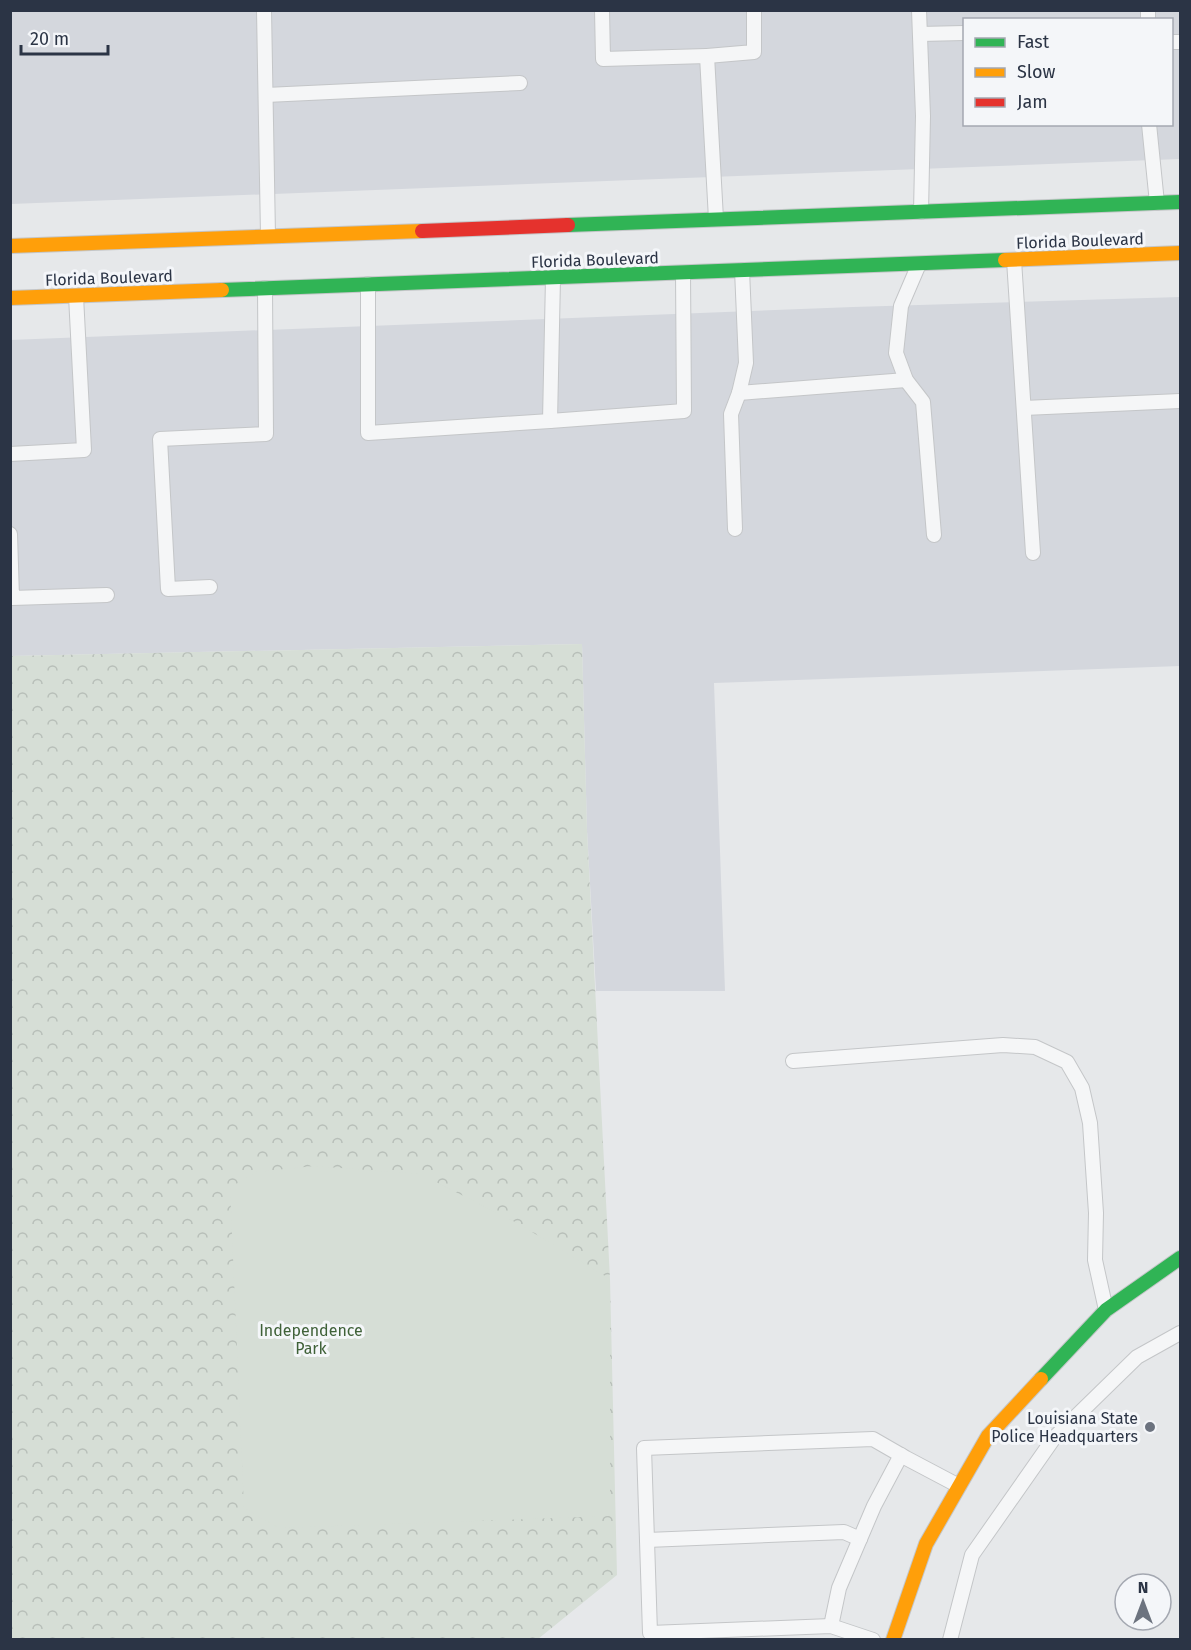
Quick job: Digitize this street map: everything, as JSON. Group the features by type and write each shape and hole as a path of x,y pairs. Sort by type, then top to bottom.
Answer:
{"main road":[{"path":"10,246 268,241 716,219 921,217 1180,202"},
{"name":"Florida Boulevard","path":"10,298 76,296 265,283 368,284 553,278 741,270 920,258 1014,260 1180,253"},
{"path":"893,1640 926,1544 988,1436 1106,1310 1180,1258"}],"lane":[{"path":"264,10 268,241"},
{"path":"602,10 603,59 707,56 754,52 754,10"},
{"path":"919,10 923,116 921,217"},
{"path":"920,34 963,33"},
{"path":"707,56 716,219"},
{"path":"266,95 520,83"},
{"path":"1149,126 1156,203"},
{"path":"920,258 901,306 896,353 906,380 923,402 934,535"},
{"path":"1014,260 1033,553"},
{"path":"735,529 732,414 740,393 746,363 741,270"},
{"path":"368,284 368,433 684,411 683,273"},
{"path":"549,421 553,278"},
{"path":"210,587 168,589 160,439 266,434 265,283"},
{"path":"10,454 84,450 76,296"},
{"path":"740,393 906,380"},
{"path":"1024,408 1180,401"},
{"path":"10,534 12,598 107,595"},
{"path":"793,1061 1003,1045 1035,1047 1067,1062 1082,1088 1090,1123 1096,1213 1095,1260 1106,1310"},
{"path":"950,1640 972,1555 1054,1438 1137,1357 1180,1333"},
{"path":"873,1640 831,1626 650,1632 644,1448 873,1439 959,1486"},
{"path":"831,1626 839,1588 874,1506 901,1455"},
{"path":"647,1540 844,1532 860,1539"}],"shaded area":[{"path":"10,11 1180,11 1180,159 11,204"},
{"path":"1180,297 1180,666 714,683 725,991 596,991 587,830 582,644 11,656 10,340 853,307"}],"green space":[{"name":"Independence Park","path":"582,644 587,830 610,1279 617,1575 538,1639 11,1639 10,656"},
{"path":"314,1166 420,1174 517,1223 610,1279 610,1516 279,1528 244,1508 230,1188 256,1172"}],"traffic: fast":[{"path":"568,225 1180,202"},
{"path":"222,290 1005,260"},
{"path":"1041,1379 1106,1310 1180,1258"}],"traffic: slow":[{"path":"10,246 422,231"},
{"path":"1005,260 1180,253"},
{"path":"10,298 222,290"},
{"path":"893,1640 926,1544 988,1436 1041,1379"}],"traffic: jam":[{"path":"422,231 568,225"}],"place":[{"name":"Louisiana State Police Headquarters","path":"1150,1427"}]}
